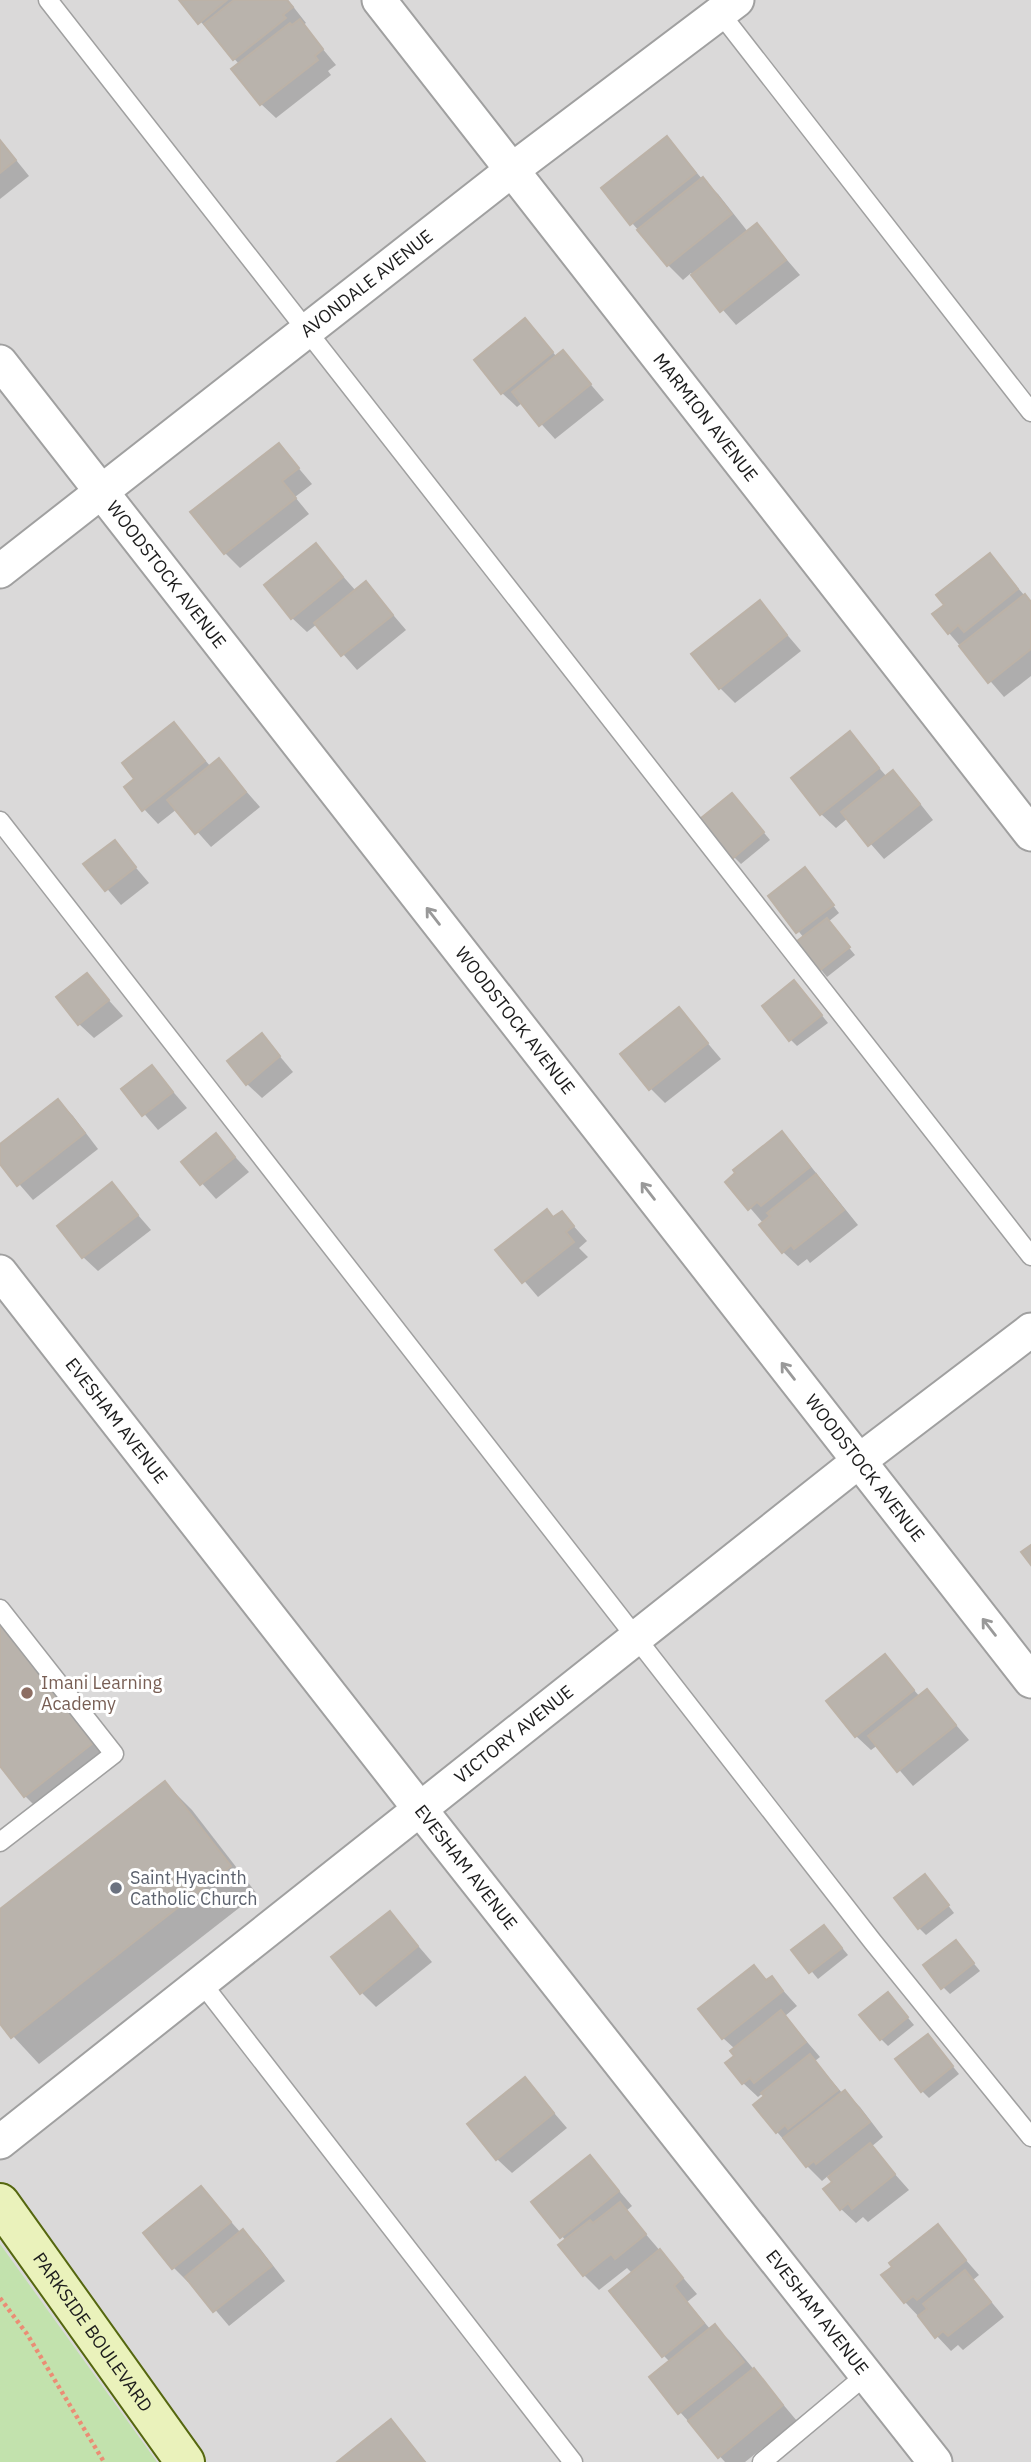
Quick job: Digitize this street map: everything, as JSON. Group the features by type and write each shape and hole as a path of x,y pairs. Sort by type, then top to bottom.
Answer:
{"street":[{"name":"MARMION AVENUE","path":"379,0 1031,834"},
{"name":"AVONDALE AVENUE","path":"0,571 722,4"},
{"name":"WOODSTOCK AVENUE","path":"0,362 1031,1681"},
{"name":"EVESHAM AVENUE","path":"0,1272 935,2462"},
{"name":"VICTORY AVENUE","path":"0,2142 637,1636 1031,1329"},
{"name":"PARKSIDE BOULEVARD","path":"0,2203 185,2462"}],"lane":[{"path":"48,0 1031,1256"},
{"path":"722,4 1031,412"},
{"path":"0,821 873,1942 1031,2137"},
{"path":"0,1609 114,1754 0,1842"},
{"path":"201,1982 573,2462"},
{"path":"762,2462 866,2375"}],"path":[{"path":"0,2298 27,2334 104,2462"}],"shaded area":[{"path":"0,0 1031,0 1031,2462 0,2462"}],"green space":[{"path":"0,2244 157,2462 0,2462"}],"building":[{"path":"179,0 227,0 198,24"},
{"path":"234,0 287,0 293,7 283,15 286,18 233,60 204,24"},
{"path":"300,19 323,49 315,56 318,60 260,105 231,69 290,23 292,25"},
{"path":"667,136 696,173 630,225 601,188"},
{"path":"0,140 16,160 0,173"},
{"path":"703,177 732,214 667,266 637,230"},
{"path":"757,223 786,260 720,312 691,275"},
{"path":"525,318 553,352 501,394 474,360"},
{"path":"563,350 591,384 539,426 512,392"},
{"path":"279,443 299,468 282,481 296,498 224,554 190,512"},
{"path":"316,543 343,577 291,619 264,585"},
{"path":"990,553 1018,589 964,632 958,625 948,634 932,614 944,605 936,595"},
{"path":"366,581 393,615 341,656 314,623"},
{"path":"1025,594 1031,602 1031,649 988,683 959,646"},
{"path":"760,600 787,635 719,689 691,654"},
{"path":"174,722 205,761 142,811 124,787 134,779 122,763"},
{"path":"850,731 879,768 820,815 791,778"},
{"path":"219,758 246,792 195,834 167,800"},
{"path":"893,770 920,804 868,846 841,812"},
{"path":"732,793 764,832 732,859 700,819"},
{"path":"115,840 136,867 105,891 83,864"},
{"path":"805,867 834,905 796,933 768,896"},
{"path":"827,918 850,947 819,971 796,942"},
{"path":"87,973 109,1000 78,1025 56,997"},
{"path":"794,980 822,1015 789,1041 762,1006"},
{"path":"679,1007 708,1043 649,1090 620,1054"},
{"path":"262,1033 280,1056 246,1085 227,1061"},
{"path":"152,1065 173,1092 142,1116 121,1089"},
{"path":"58,1099 85,1133 17,1186 0,1164 0,1144"},
{"path":"782,1131 810,1167 761,1206 757,1202 748,1210 725,1182 735,1173 733,1170"},
{"path":"216,1133 235,1157 200,1185 181,1162"},
{"path":"816,1174 844,1210 794,1249 791,1245 782,1253 759,1225 770,1216 767,1213"},
{"path":"112,1182 138,1215 82,1258 57,1226"},
{"path":"547,1209 553,1217 562,1211 574,1226 566,1232 574,1242 522,1283 495,1250"},
{"path":"1031,1545 1031,1565 1021,1552"},
{"name":"Imani Learning Academy","path":"0,1619 93,1743 24,1797 0,1766"},
{"path":"885,1654 914,1690 855,1737 826,1701"},
{"path":"927,1689 956,1725 897,1772 868,1736"},
{"name":"Saint Hyacinth Catholic Church","path":"165,1781 231,1866 11,2038 0,2024 0,1909"},
{"path":"925,1874 949,1905 918,1929 894,1898"},
{"path":"390,1911 418,1946 360,1994 331,1957"},
{"path":"824,1925 842,1948 809,1973 791,1950"},
{"path":"956,1940 974,1963 941,1989 923,1965"},
{"path":"754,1965 766,1980 772,1976 783,1991 722,2039 698,2009"},
{"path":"888,1992 908,2017 880,2040 859,2015"},
{"path":"781,2010 806,2042 754,2083 750,2078 742,2084 725,2063 734,2056 730,2051"},
{"path":"928,2034 953,2066 921,2092 895,2059"},
{"path":"810,2054 838,2090 788,2129 785,2125 776,2133 753,2105 764,2096 761,2093"},
{"path":"525,2077 554,2113 496,2160 467,2124"},
{"path":"845,2090 870,2122 816,2164 814,2161 806,2167 783,2138"},
{"path":"870,2143 895,2174 852,2209 848,2203 840,2210 823,2189 832,2182 828,2177"},
{"path":"590,2155 619,2191 560,2238 531,2202"},
{"path":"201,2186 231,2222 172,2269 143,2233"},
{"path":"620,2202 646,2234 615,2259 611,2254 583,2276 558,2245 590,2220 593,2223"},
{"path":"938,2224 966,2260 917,2300 913,2296 904,2303 881,2275 892,2267 889,2263"},
{"path":"243,2229 272,2266 213,2312 185,2277"},
{"path":"660,2249 683,2278 674,2286 704,2323 662,2357 609,2291"},
{"path":"965,2270 991,2302 948,2336 943,2331 935,2338 918,2316 927,2309 923,2304"},
{"path":"715,2324 744,2362 678,2414 649,2377"},
{"path":"754,2368 783,2405 718,2458 688,2421"},
{"path":"391,2419 425,2462 337,2462"}],"place":[{"name":"Imani Learning Academy","path":"27,1693"},
{"name":"Saint Hyacinth Catholic Church","path":"116,1888"}]}
